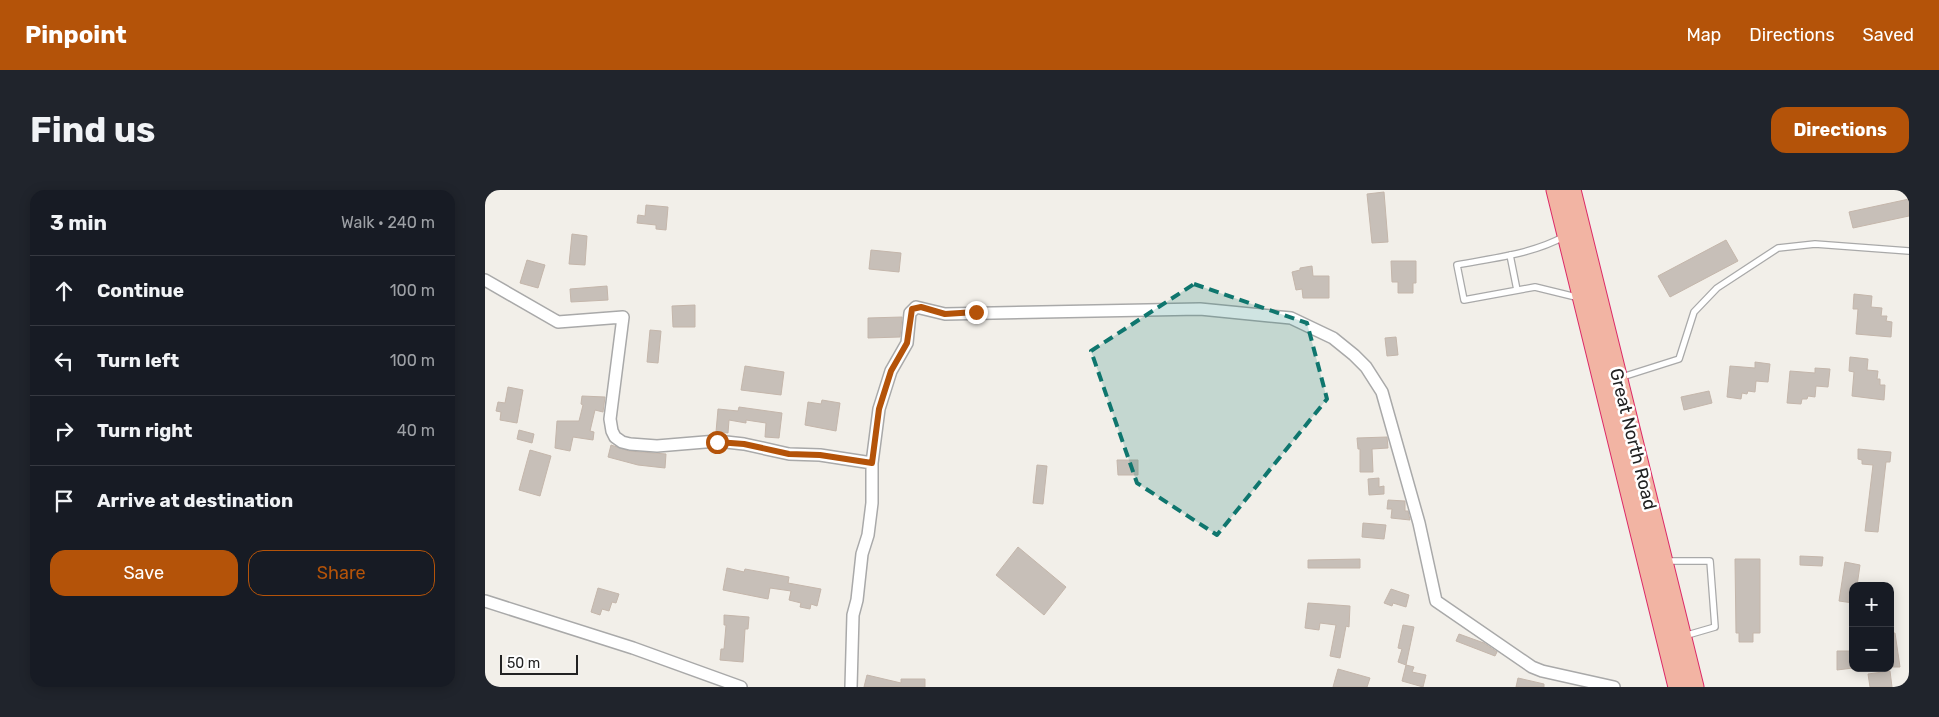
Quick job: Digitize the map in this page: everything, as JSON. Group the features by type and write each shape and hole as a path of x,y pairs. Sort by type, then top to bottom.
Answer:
{"highway":[{"name":"Great North Road","path":"1556,190 1583,299 1611,382 1663,561 1694,687"},
{"name":"Great North Road","path":"1571,190 1678,687"}],"street":[{"path":"485,280 558,322 623,318 610,419 615,437 623,442 657,446 717,442 744,444 789,454 820,455 872,463"},
{"path":"851,687 853,622 862,554 869,527 872,503 872,463 879,409 891,371 907,343 911,313 916,307 945,314 1200,309 1291,318 1320,331 1342,344 1365,367 1381,392 1419,523 1436,600 1533,667 1542,671 1614,687"},
{"path":"485,601 633,648 741,687"}],"lane":[{"path":"1567,235 1555,241 1511,255 1457,265 1464,300 1535,287 1583,299"},
{"path":"1611,382 1679,359 1694,312 1717,288 1778,248 1815,244 1909,251"},
{"path":"1511,255 1517,290"},
{"path":"1663,561 1709,561 1715,627 1682,637"}],"highlighted area":[{"path":"1194,284 1307,323 1327,399 1217,535 1137,483 1091,351"}],"building":[{"path":"1384,192 1388,242 1372,243 1367,194"},
{"path":"1909,199 1909,216 1853,228 1849,212"},
{"path":"646,205 668,207 666,230 656,229 656,225 637,223 638,215 645,216"},
{"path":"572,234 587,236 585,265 569,264"},
{"path":"1726,240 1738,261 1670,297 1658,276"},
{"path":"871,250 901,253 899,272 869,269"},
{"path":"527,260 545,265 538,288 520,283"},
{"path":"1391,261 1416,261 1416,283 1413,283 1413,293 1398,293 1398,282 1392,282"},
{"path":"1312,266 1313,276 1329,276 1329,298 1303,298 1302,289 1296,290 1292,272 1300,270 1300,268"},
{"path":"607,286 608,300 571,302 570,289"},
{"path":"1854,294 1872,296 1871,307 1882,308 1881,316 1887,316 1886,321 1892,322 1891,337 1856,334 1858,309 1853,309"},
{"path":"695,305 695,327 673,327 672,306"},
{"path":"902,317 900,337 868,338 868,318"},
{"path":"650,330 661,331 658,363 647,362"},
{"path":"1396,337 1398,355 1387,356 1385,338"},
{"path":"1850,357 1868,359 1867,370 1878,371 1877,379 1880,379 1880,385 1885,385 1884,400 1852,396 1854,372 1849,371"},
{"path":"1755,362 1770,364 1768,382 1756,381 1755,392 1748,391 1747,394 1742,393 1741,399 1727,397 1730,366 1755,368"},
{"path":"745,366 784,372 781,395 741,390"},
{"path":"1815,368 1830,369 1828,387 1816,386 1815,397 1808,396 1807,399 1802,399 1801,404 1787,403 1790,371 1815,373"},
{"path":"508,387 523,390 517,423 500,420 501,412 496,411 498,402 505,403"},
{"path":"1709,391 1712,403 1684,410 1681,397"},
{"path":"582,396 605,397 603,412 595,410 590,431 594,432 593,440 573,437 570,451 555,448 557,421 579,421 583,405 581,404"},
{"path":"822,400 840,403 836,431 805,425 808,402 821,404"},
{"path":"739,407 782,413 779,438 765,437 766,423 746,420 746,423 729,420 728,433 716,432 718,409 738,411"},
{"path":"519,430 534,434 532,443 517,439"},
{"path":"1387,437 1388,448 1372,449 1373,472 1360,472 1360,449 1358,449 1357,438"},
{"path":"611,445 629,451 666,454 665,468 638,465 608,457"},
{"path":"1858,449 1891,452 1890,462 1886,462 1878,532 1865,531 1873,465 1862,464 1862,460 1858,459"},
{"path":"530,450 551,456 540,496 519,490"},
{"path":"1117,460 1138,460 1138,475 1118,475"},
{"path":"1037,465 1047,466 1043,504 1033,503"},
{"path":"1379,478 1379,487 1384,486 1384,494 1369,495 1368,479"},
{"path":"1388,500 1405,501 1405,511 1408,511 1410,520 1391,518 1392,509 1387,509"},
{"path":"1363,523 1386,525 1384,539 1362,537"},
{"path":"1018,547 1066,587 1044,615 996,575"},
{"path":"1800,556 1823,557 1822,566 1800,565"},
{"path":"1360,559 1360,568 1308,568 1308,560"},
{"path":"1735,559 1760,559 1760,633 1753,633 1753,642 1739,642 1739,633 1736,633"},
{"path":"1845,562 1860,565 1858,582 1849,582 1849,602 1839,601"},
{"path":"727,568 744,572 745,569 789,577 788,583 821,589 817,606 811,604 810,609 800,607 801,603 789,600 791,591 770,588 768,599 723,590"},
{"path":"598,588 619,594 616,603 612,602 609,611 602,609 600,615 591,612"},
{"path":"1391,589 1409,595 1406,607 1393,603 1392,606 1384,603"},
{"path":"1308,603 1350,606 1349,627 1346,626 1340,658 1330,656 1336,625 1320,623 1319,630 1305,628"},
{"path":"724,615 749,617 748,629 745,629 743,662 720,660 721,649 724,649 726,625 724,625"},
{"path":"1403,625 1414,627 1406,665 1398,662 1402,649 1398,648"},
{"path":"1894,633 1895,633 1900,667 1894,667"},
{"path":"1459,634 1484,643 1497,652 1495,656 1456,641"},
{"path":"1837,651 1849,651 1849,668 1837,670"},
{"path":"1406,665 1414,667 1412,672 1426,675 1423,687 1402,681"},
{"path":"1338,669 1370,678 1367,687 1333,687"},
{"path":"1890,672 1892,687 1870,687 1868,674"},
{"path":"867,675 901,683 901,679 925,679 925,687 864,687"},
{"path":"1518,678 1544,684 1544,687 1516,687"}],"route":[{"path":"717,442 744,444 789,454 820,455 872,463 879,409 891,371 907,343 912,309 921,307 945,314 976,312"}]}
